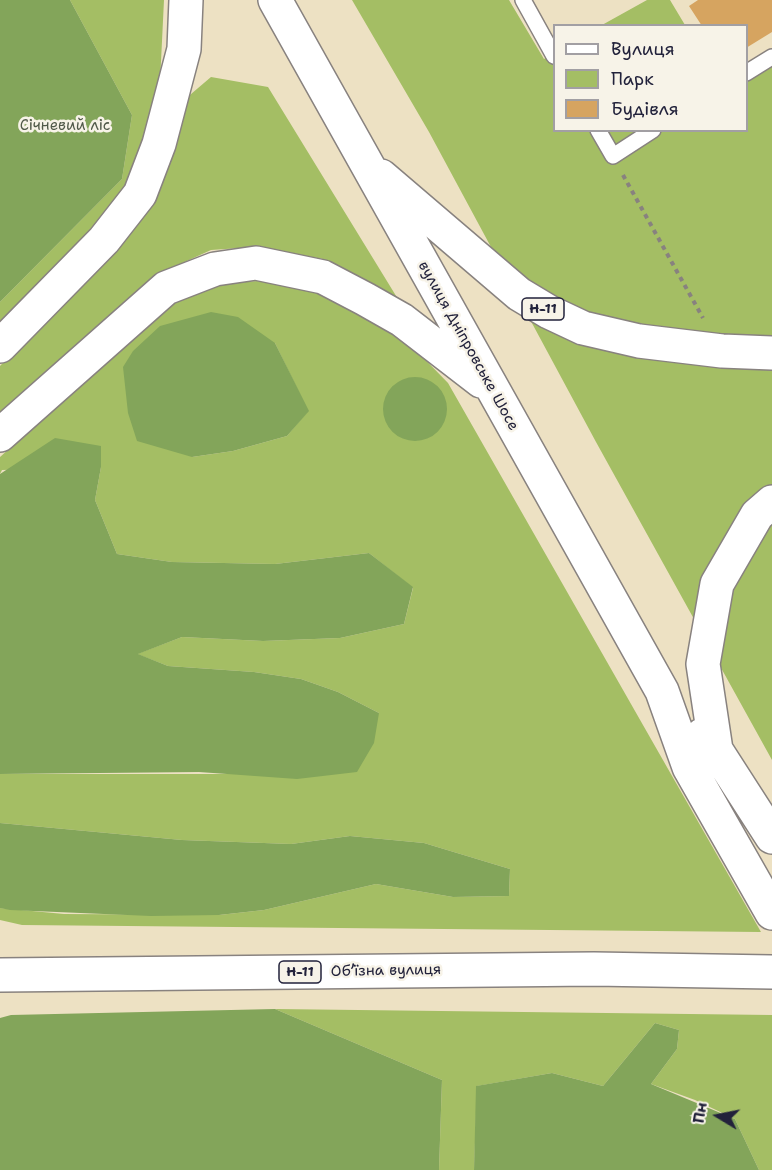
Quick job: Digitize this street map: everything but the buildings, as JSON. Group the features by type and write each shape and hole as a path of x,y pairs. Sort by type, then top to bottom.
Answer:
{"main road":[{"path":"0,346 104,240 140,194 159,144 177,79 184,49 186,0"},
{"name":"вулиця Дніпровське Шосе","path":"275,0 362,160 662,691 689,767 772,913"},
{"name":"Н-11","path":"362,160 511,288 549,312 608,335 722,351 772,353"},
{"path":"0,435 166,288 215,269 256,262 323,277 365,299 402,320 492,389"},
{"path":"716,750 703,663 717,584 757,515 772,502"},
{"name":"вулиця Дніпровське Шосе","path":"662,691 716,750 772,837"},
{"name":"Обʼїзна вулиця","path":"1,975 594,969 772,972"}],"lane":[{"path":"523,0 553,52"},
{"path":"748,72 772,57"},
{"path":"599,132 613,156 651,132"}],"path":[{"path":"613,156 722,351"}],"green space":[{"name":"Січневий ліс","path":"0,0 70,0 132,115 122,179 0,302"},
{"path":"70,0 164,0 160,82 130,187 95,230 0,325 0,302 122,179 132,115"},
{"path":"352,0 509,0 544,59 553,53 553,132 748,132 748,79 772,64 772,760 596,442 429,132"},
{"path":"647,0 670,0 684,24 604,24"},
{"path":"211,77 268,87 401,304 323,259 255,247 211,250 156,275 0,415 0,366 111,249 184,100"},
{"path":"257,281 315,289 409,343 448,383 761,932 22,925 0,920 0,908 64,914 219,915 264,910 376,884 453,897 509,896 510,869 424,843 350,836 291,844 182,840 0,823 0,774 236,774 379,713 338,692 301,679 254,672 168,666 137,654 182,637 263,641 340,638 404,624 413,588 369,553 275,564 172,562 117,554 95,500 101,467 2,470 0,474 0,457 176,299 222,284","holes":["275,343 308,411 287,436 233,451 192,457"]},
{"path":"211,312 238,317 275,343 309,411 287,436 233,451 192,457 137,441 128,413 123,367 133,351 160,326"},
{"path":"415,377 433,383 441,391 447,409 441,427 433,435 415,441 397,435 389,427 383,409 389,391 397,383"},
{"path":"55,438 101,446 101,467 95,500 117,554 172,562 275,564 369,553 413,587 404,624 340,638 263,641 182,637 138,654 168,666 254,672 301,679 338,692 379,713 374,743 357,772 297,779 199,772 0,774 0,474"},
{"path":"0,823 182,840 291,844 350,836 424,843 510,869 509,896 453,897 376,884 264,910 219,915 151,916 10,910 0,908"},
{"path":"275,1009 772,1015 772,1170 759,1170 735,1119 695,1100 651,1084 677,1049 679,1030 655,1023 603,1086 552,1073 477,1086 474,1170 439,1170 442,1080"},
{"path":"275,1009 442,1080 439,1170 0,1170 0,1018 11,1015"},
{"path":"655,1023 679,1030 677,1049 651,1084 735,1119 759,1170 474,1170 476,1086 552,1073 603,1086"}]}
